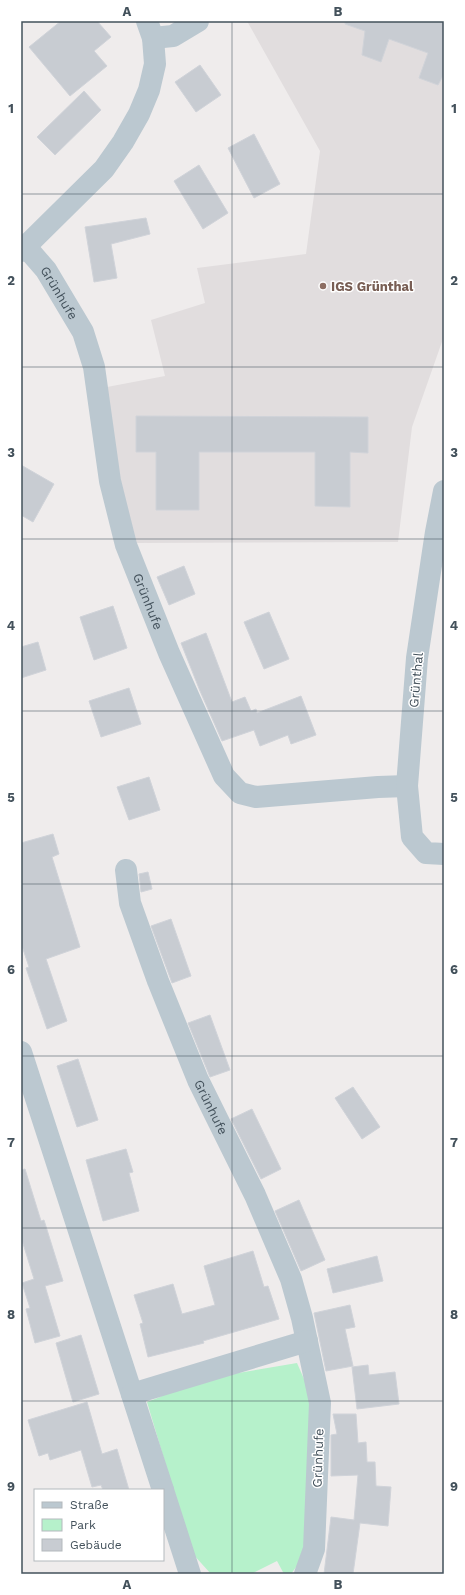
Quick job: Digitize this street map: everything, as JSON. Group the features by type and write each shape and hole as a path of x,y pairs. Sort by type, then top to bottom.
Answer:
{"street":[{"name":"Grünhufe","path":"198,21 173,36 150,29 154,64 149,90 139,114 123,142 104,169 23,249 46,270 83,332 94,367 110,481 126,545 169,653 224,776 240,793 256,797 407,786"},
{"name":"Grünthal","path":"442,854 426,853 412,836 407,786 417,658 436,532 444,491"},
{"name":"Grünhufe","path":"126,870 130,903 158,981 198,1080 255,1196 291,1279 307,1341 320,1403 314,1549 306,1574"},
{"path":"21,1052 163,1489"},
{"path":"132,1394 307,1341"},
{"path":"164,1493 190,1574"}],"shaded area":[{"name":"IGS Grünthal","path":"247,21 444,21 444,336 412,427 398,542 135,543 125,512 107,387 165,376 151,320 205,303 197,268 306,254 320,151"}],"green space":[{"path":"297,1363 311,1395 306,1544 299,1563 291,1574 284,1574 277,1561 251,1574 211,1574 192,1553 147,1402 160,1397 185,1382"}],"building":[{"path":"61,21 97,21 111,37 94,51 107,66 70,96 29,47"},
{"path":"345,21 444,21 444,74 438,85 419,78 428,53 389,39 381,62 362,55 365,31 345,24"},
{"path":"200,65 221,95 196,112 175,82"},
{"path":"84,91 101,110 55,155 37,137"},
{"path":"254,134 280,184 254,198 228,148"},
{"path":"199,165 228,213 203,229 174,181"},
{"path":"146,218 150,234 111,244 117,278 94,282 85,227"},
{"path":"136,416 368,417 368,453 350,452 350,507 315,506 315,452 199,452 199,510 156,510 156,452 136,452"},
{"path":"21,465 54,484 33,522 21,515"},
{"path":"184,566 195,594 169,605 157,577"},
{"path":"113,606 127,648 94,660 80,617"},
{"path":"269,612 289,659 264,669 244,622"},
{"path":"206,633 232,702 245,697 251,711 256,709 257,713 301,696 316,735 291,744 288,735 260,746 254,730 222,741 181,643"},
{"path":"38,642 46,670 21,678 21,647"},
{"path":"129,688 141,724 101,737 89,701"},
{"path":"149,777 160,810 129,820 117,787"},
{"path":"53,834 59,854 52,857 80,947 46,959 67,1021 47,1029 26,968 29,967 21,943 21,843"},
{"path":"148,872 152,889 141,892 139,874"},
{"path":"171,919 191,976 172,983 151,926"},
{"path":"210,1015 230,1070 210,1077 188,1023"},
{"path":"78,1059 98,1120 77,1127 57,1066"},
{"path":"353,1087 380,1127 362,1139 335,1098"},
{"path":"252,1109 281,1169 261,1179 231,1119"},
{"path":"126,1149 133,1172 129,1173 139,1211 103,1221 86,1160"},
{"path":"25,1169 41,1221 44,1220 63,1281 45,1286 60,1336 35,1343 26,1309 30,1308 22,1283 34,1279 21,1237 21,1170"},
{"path":"299,1200 325,1260 301,1271 275,1211"},
{"path":"253,1251 264,1287 268,1286 279,1319 203,1341 204,1343 148,1357 140,1324 143,1323 134,1295 173,1284 182,1314 215,1305 204,1266"},
{"path":"377,1256 383,1281 333,1293 327,1269"},
{"path":"350,1305 355,1327 345,1329 353,1366 326,1371 314,1313"},
{"path":"81,1335 99,1394 73,1402 56,1343"},
{"path":"368,1365 369,1375 395,1372 399,1404 357,1409 352,1367"},
{"path":"87,1402 102,1454 117,1449 129,1489 103,1489 101,1485 92,1487 81,1450 50,1460 48,1453 39,1456 28,1420"},
{"path":"333,1414 356,1414 358,1443 366,1442 367,1462 375,1462 376,1486 391,1487 388,1526 360,1523 353,1574 324,1574 331,1517 354,1520 358,1475 331,1476 331,1435 337,1434"}],"place":[{"name":"IGS Grünthal","path":"323,286"}]}
